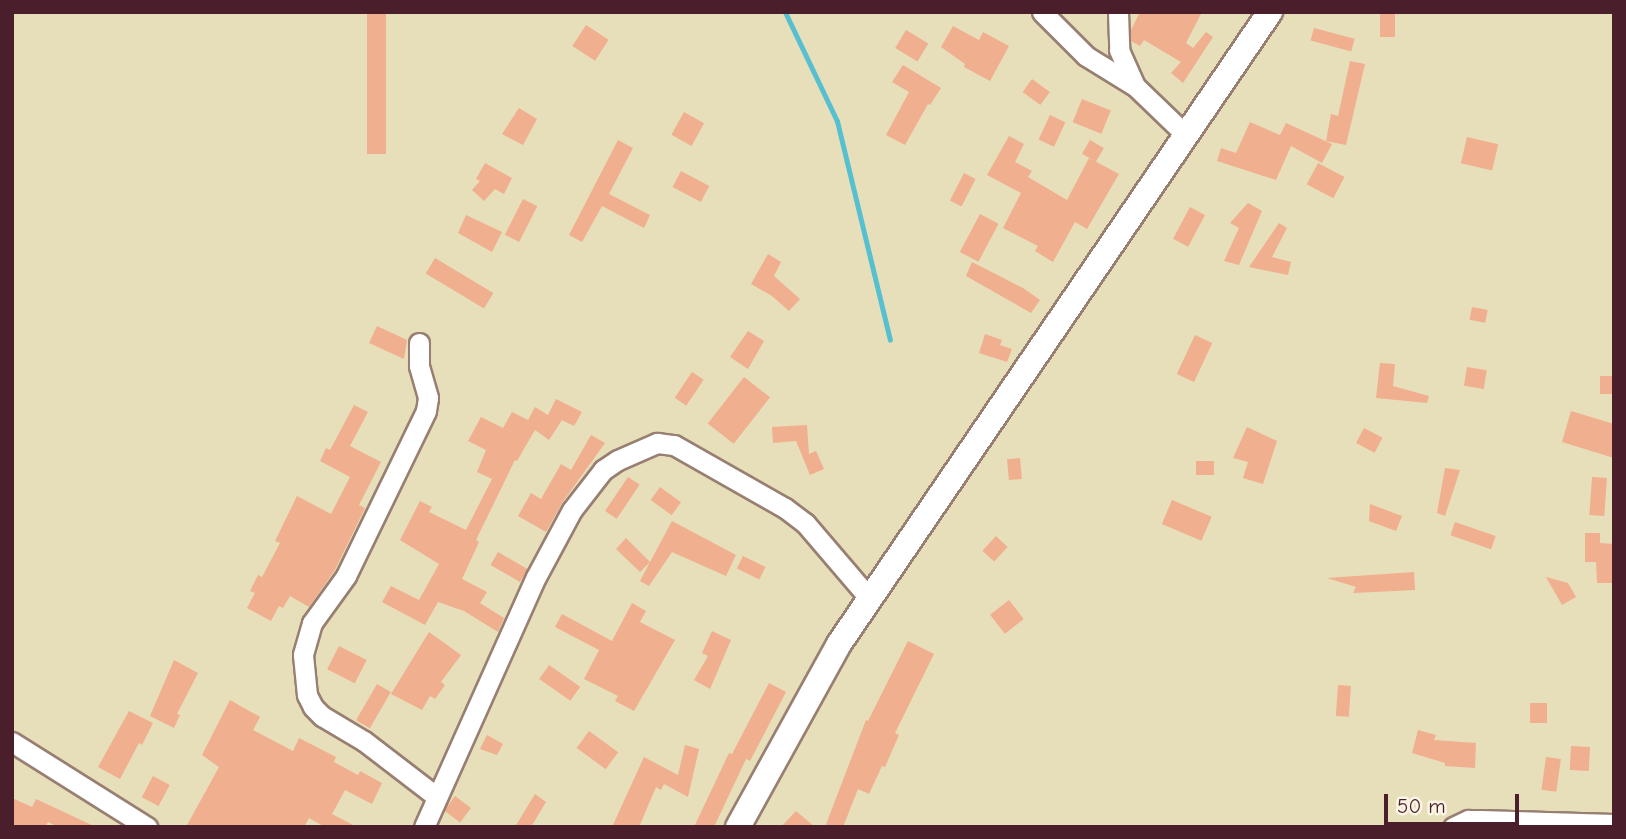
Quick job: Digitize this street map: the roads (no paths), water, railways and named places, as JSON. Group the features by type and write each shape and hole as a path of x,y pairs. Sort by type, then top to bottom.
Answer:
{"main road":[{"path":"738,827 839,644 1270,12"}],"street":[{"path":"1042,12 1086,56 1135,86 1186,135"},
{"path":"1118,12 1119,50 1135,86"},
{"path":"419,343 419,366 428,398 426,411 350,568 312,623 303,655 307,695 313,707 322,716 364,741 436,797"},
{"path":"424,827 536,577 572,510 603,470 618,460 657,443 674,445 785,508 805,523 870,599"},
{"path":"13,744 147,827"},
{"path":"1453,827 1468,820 1614,824"}],"waterway":[{"path":"785,12 837,121 890,340"}]}
